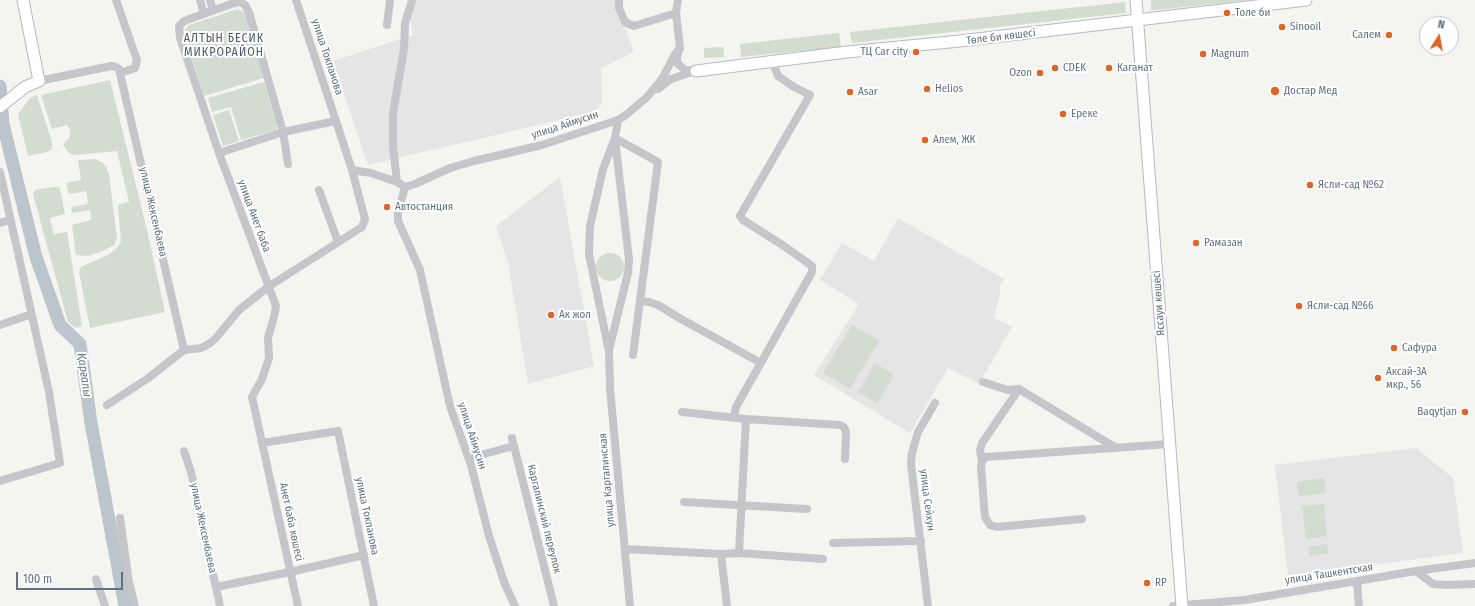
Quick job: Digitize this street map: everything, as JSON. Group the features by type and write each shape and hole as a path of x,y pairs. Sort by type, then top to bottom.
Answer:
{"main road":[{"path":"4,104 25,87 39,81 23,0"},
{"name":"Яссауи көшесі","path":"1136,0 1169,444 1179,606"},
{"name":"Төле би көшесі","path":"696,71 772,60 1138,21 1306,0"}],"street":[{"path":"39,81 111,66 118,68 121,73 134,69 137,66 137,60 116,0"},
{"path":"200,0 204,14"},
{"path":"210,0 213,10"},
{"name":"улица Токпанова","path":"184,350 201,348 212,341 239,310 268,287 362,227 364,223 365,219 352,170 333,122 296,0"},
{"path":"387,25 390,0"},
{"path":"619,0 619,8 625,22 634,26 676,13"},
{"path":"678,0 676,13 680,48 677,56 677,63 685,70 696,71"},
{"path":"397,182 393,146 393,113 404,49 404,23 412,1"},
{"name":"улица Анет баба","path":"262,443 252,397 262,378 269,358 268,338 276,306 178,30 181,22 237,2 243,4 249,9 284,132 288,164"},
{"name":"улица Аймусин","path":"515,606 504,582 489,536 468,458 450,406 420,270 397,217 405,187 450,168 542,145 618,120 647,97 662,79 675,54 680,48"},
{"path":"734,417 736,408 812,272 812,266 743,220 740,216 810,95 778,76 772,60"},
{"path":"647,97 671,79 682,74 696,71"},
{"name":"улица Жексенбаева","path":"121,73 184,350"},
{"path":"609,352 589,254 590,226 603,169 615,138 618,120"},
{"path":"222,152 284,132 333,122"},
{"path":"615,138 658,162 634,355"},
{"path":"609,352 628,273 629,259 615,138"},
{"path":"352,170 371,173 397,182 405,187"},
{"path":"0,172 49,392 60,463 0,481"},
{"path":"319,190 338,242"},
{"path":"0,223 10,220"},
{"path":"641,301 658,305 681,320 761,363"},
{"path":"0,325 32,314"},
{"path":"107,406 147,379 184,350"},
{"name":"улица Каргалинская","path":"609,352 610,388 630,606"},
{"path":"984,382 1008,390 1019,389 1116,448"},
{"path":"1019,389 982,443 980,450 985,517 990,524 997,527 1082,519"},
{"name":"улица Сейхун","path":"928,606 912,476 912,453 920,427 935,403"},
{"path":"682,412 746,419 840,425 844,427 846,432 845,459"},
{"path":"738,553 746,419"},
{"name":"улица Токпанова","path":"262,443 338,431 374,606"},
{"name":"Каргалинский переулок","path":"468,458 513,442 554,606"},
{"name":"Анет баба көшесі","path":"262,443 298,606"},
{"path":"982,461 986,457 1169,444"},
{"name":"улица Жексенбаева","path":"184,451 191,472 220,606"},
{"path":"684,502 807,510"},
{"path":"120,518 129,582 135,606"},
{"path":"833,543 920,541"},
{"path":"625,549 721,554 738,553 823,559"},
{"path":"721,554 727,606"},
{"path":"216,587 364,555"},
{"name":"улица Ташкентская","path":"1179,606 1244,600 1416,570 1475,563"},
{"path":"1416,570 1432,584 1475,584"},
{"path":"96,579 105,606"},
{"path":"1357,581 1359,606"}],"shaded area":[{"path":"407,0 615,0 634,52 601,68 602,104 593,112 368,165 333,61 413,35"},
{"path":"1151,0 1250,0 1151,10"},
{"path":"1125,2 1126,13 852,43 850,32"},
{"path":"238,9 250,15 267,77 204,96 185,38 185,30 189,25"},
{"path":"839,33 841,47 741,57 740,44"},
{"path":"723,47 724,57 704,58 704,48"},
{"path":"110,80 147,230 165,312 90,328 79,272 81,267 108,255 117,248 121,242 118,205 129,202 117,151 74,155 69,153 63,145 70,137 70,130 67,125 52,129 41,95"},
{"path":"264,82 277,125 276,130 241,140 231,107 212,112 208,98"},
{"path":"37,95 52,142 52,149 47,152 28,156 18,114 30,98"},
{"path":"229,110 239,141 223,146 213,115"},
{"path":"95,159 103,163 109,175 117,239 114,245 103,251 88,256 76,255 72,225 91,220 90,210 72,213 71,207 87,204 88,201 86,191 69,194 66,183 81,180 78,160"},
{"name":"Ак жол","path":"560,177 594,366 528,384 508,263 496,226"},
{"path":"59,187 60,189 65,214 50,218 54,234 67,232 82,326 76,328 68,322 33,194 35,190"},
{"path":"898,218 1004,279 1000,286 1000,293 994,318 1012,327 979,384 948,368 910,433 814,375 859,304 820,280 842,243 874,261"},
{"path":"610,253 620,257 624,267 620,277 610,281 600,277 596,267 600,257"},
{"path":"852,325 879,341 850,389 823,373"},
{"path":"875,363 894,375 877,404 858,392"},
{"path":"1416,448 1453,478 1463,553 1288,576 1275,465"},
{"path":"1324,478 1326,493 1299,496 1297,482"},
{"path":"1324,504 1327,536 1306,539 1302,506"},
{"path":"1327,544 1328,553 1310,556 1308,547"}],"waterway":[{"name":"Қарғалы","path":"0,86 3,124 36,257 60,325 80,344 91,423 125,606"}],"place":[{"name":"Толе би","path":"1227,13"},
{"name":"Sinooil","path":"1282,27"},
{"name":"Салем","path":"1389,35"},
{"name":"ТЦ Car city","path":"916,52"},
{"name":"Magnum","path":"1203,54"},
{"name":"CDEK","path":"1055,68"},
{"name":"Каганат","path":"1109,68"},
{"name":"Ozon","path":"1040,73"},
{"name":"Helios","path":"927,89"},
{"name":"Достар Мед","path":"1275,91"},
{"name":"Asar","path":"850,92"},
{"name":"Ереке","path":"1063,114"},
{"name":"Алем, ЖК","path":"925,140"},
{"name":"Ясли-сад №62","path":"1310,185"},
{"name":"Автостанция","path":"387,207"},
{"name":"Рамазан","path":"1196,243"},
{"name":"Ясли-сад №66","path":"1299,306"},
{"name":"Ак жол","path":"551,315"},
{"name":"Сафура","path":"1394,348"},
{"name":"Аксай-3А мкр., 56","path":"1378,378"},
{"name":"Baqytjan","path":"1465,412"},
{"name":"RP","path":"1147,583"}],"district":[{"name":"АЛТЫН БЕСИК МИКРОРАЙОН","path":"224,46"}]}
